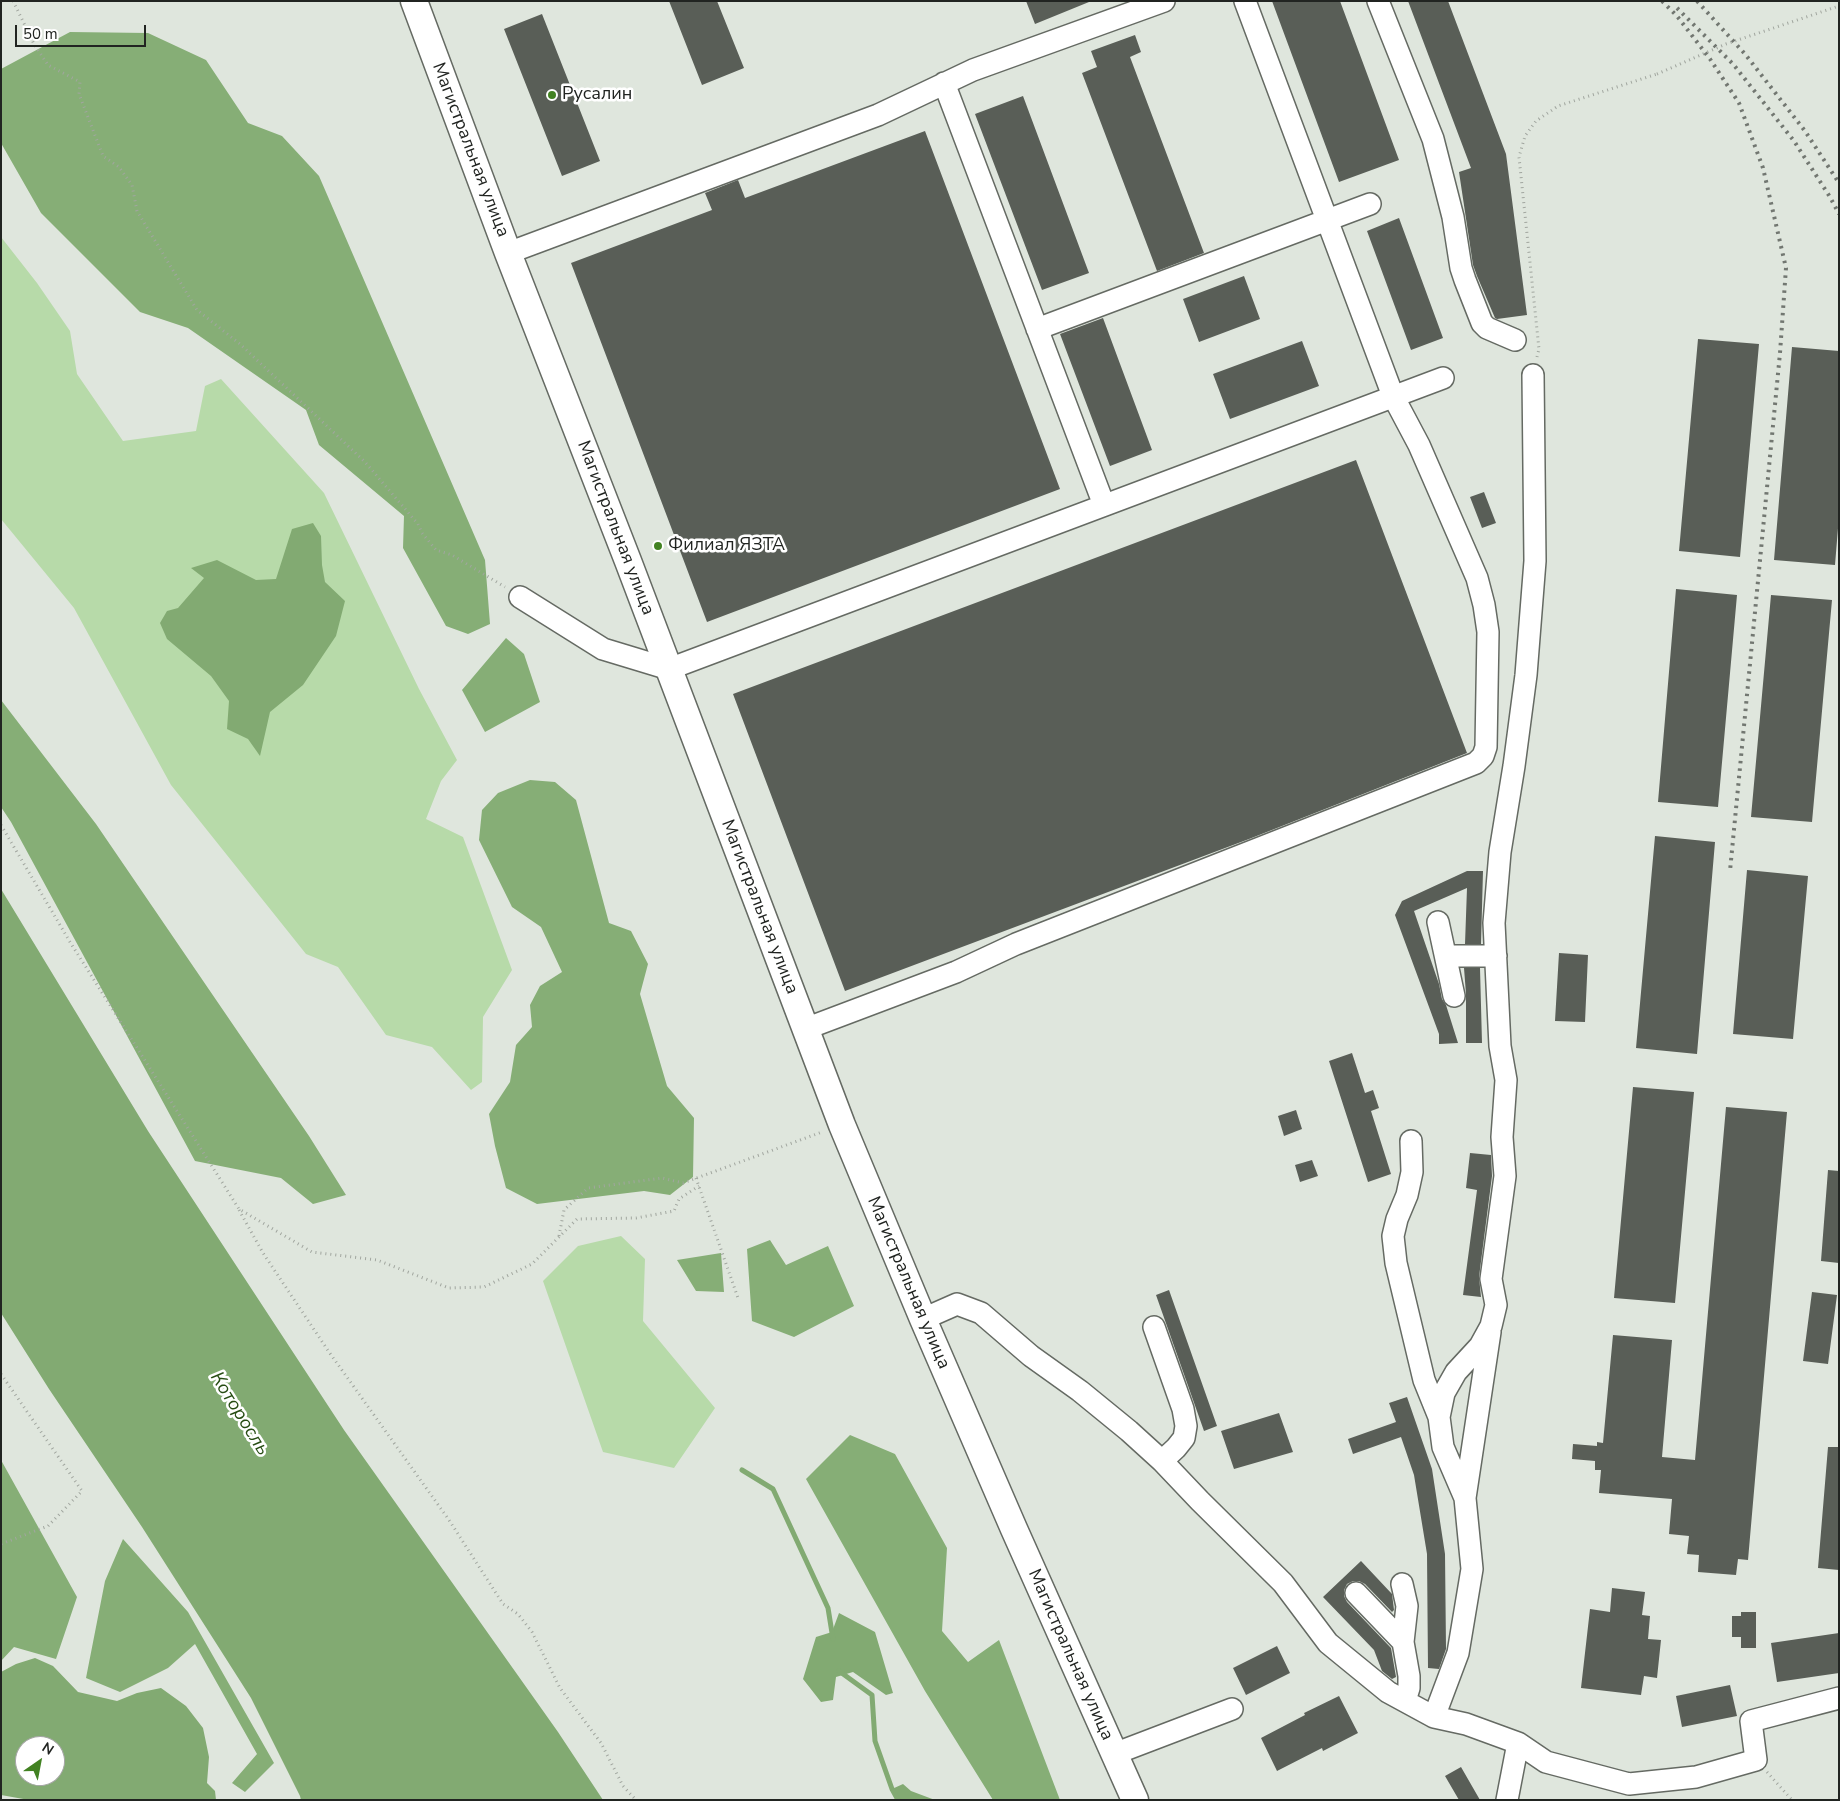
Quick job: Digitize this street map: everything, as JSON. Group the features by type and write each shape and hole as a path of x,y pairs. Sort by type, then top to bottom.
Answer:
{"main road":[{"name":"Магистральная улица","path":"414,1 508,253 669,669 842,1125 923,1319 1135,1800"}],"lane":[{"path":"508,253 878,114 999,60 1164,1"},
{"path":"805,1029 956,972 1016,944 1476,763 1483,756 1486,747 1488,632 1477,578 1418,445 1393,396 1245,1"},
{"path":"1378,1 1433,139 1453,217 1460,268 1464,280 1482,323 1487,328 1515,340"},
{"path":"944,83 1104,505"},
{"path":"1037,329 1370,204"},
{"path":"1434,1717 1458,1653 1472,1570 1465,1498 1491,1326 1496,1305 1491,1279 1505,1176 1502,1136 1506,1080 1500,1046 1494,923 1500,852 1526,676 1535,561 1533,375"},
{"path":"520,597 603,648 669,669 1443,378"},
{"path":"1438,922 1454,996"},
{"path":"1446,956 1496,956"},
{"path":"1411,1141 1412,1172 1407,1195 1397,1219 1393,1236 1396,1264 1424,1380 1438,1417 1442,1447 1465,1498"},
{"path":"923,1319 957,1304 982,1313 1032,1356 1130,1431 1162,1461 1283,1583 1328,1643 1388,1692 1434,1717 1466,1724 1518,1743 1546,1762 1629,1784 1696,1777 1756,1760 1751,1721 1839,1698"},
{"path":"1154,1326 1184,1409 1186,1426 1184,1438 1162,1461"},
{"path":"1438,1417 1444,1393 1456,1372 1480,1346 1491,1326"},
{"path":"1402,1584 1407,1606 1403,1642 1410,1676 1405,1701"},
{"path":"1356,1593 1403,1642"},
{"path":"1114,1754 1232,1709"},
{"path":"1507,1800 1518,1743"}],"path":[{"path":"13,1 34,44 48,66 80,82 79,94 103,156 119,167 132,185 138,211 197,310 240,344 365,462 418,524 422,533 436,550 452,555 476,568 520,597"},
{"path":"1533,375 1539,349 1519,156 1525,136 1536,121 1558,106 1656,74 1726,44 1839,6"},
{"path":"1,825 70,942 239,1209 262,1253 296,1300 329,1352 449,1520 502,1604 518,1614 532,1632 560,1688 601,1742 624,1786 636,1800"},
{"path":"559,1237 564,1210 588,1188 662,1178 683,1183 842,1125"},
{"path":"696,1178 738,1298"},
{"path":"239,1209 312,1252 377,1260 449,1288 484,1287 532,1264 577,1219 636,1218 674,1211 679,1199 699,1186"},
{"path":"1,1374 82,1491 48,1526 1,1544"},
{"path":"1756,1760 1792,1800"}],"shaded area":[{"path":"70,32 148,33 206,60 248,123 282,136 319,176 485,560 490,624 468,634 446,626 403,548 404,516 319,445 306,410 188,328 140,312 41,213 1,143 1,69"},
{"path":"1,237 37,283 70,331 77,374 123,441 196,431 205,386 221,379 324,493 419,689 457,760 441,781 426,819 463,837 512,970 483,1017 482,1082 471,1090 432,1047 386,1035 338,967 306,954 171,785 74,608 1,519"},
{"path":"506,638 524,654 540,702 485,732 462,690"},
{"path":"1,700 96,824 309,1136 346,1195 313,1204 281,1178 195,1161 11,822 1,807"},
{"path":"530,780 555,782 576,800 609,923 631,931 648,964 640,994 667,1086 694,1118 693,1177 670,1195 644,1191 537,1204 506,1188 489,1114 510,1082 516,1045 532,1027 530,1005 540,986 562,972 541,927 512,907 479,840 482,810 498,793"},
{"path":"621,1236 645,1259 643,1321 715,1408 674,1468 603,1452 543,1281 578,1246"},
{"path":"770,1240 786,1265 828,1246 854,1306 794,1337 752,1321 747,1249"},
{"path":"721,1253 724,1292 696,1291 677,1260"},
{"path":"850,1435 895,1454 947,1548 942,1631 968,1662 999,1640 1060,1800 993,1800 925,1691 806,1479"},
{"path":"1,1460 77,1597 56,1659 14,1647 1,1661"},
{"path":"123,1539 188,1612 274,1763 245,1792 232,1783 257,1754 195,1644 168,1668 120,1692 86,1678 105,1581"}],"water":[{"path":"313,523 321,536 322,565 325,582 345,601 336,636 303,685 270,712 260,756 248,739 227,729 229,701 211,676 167,639 160,623 167,611 178,608 204,578 191,568 217,560 256,580 276,579 292,529"},
{"name":"Которосль","path":"1,889 148,1131 344,1430 558,1732 603,1800 301,1800 251,1698 142,1527 49,1389 1,1313"},
{"path":"839,1613 875,1632 893,1693 886,1695 853,1672 836,1677 833,1700 821,1702 803,1679 816,1637 832,1632"},
{"path":"35,1658 53,1666 78,1692 117,1701 137,1693 161,1688 186,1706 203,1728 209,1757 207,1783 215,1791 216,1800 29,1800 1,1795 1,1672 16,1664"},
{"path":"903,1784 911,1791 935,1800 898,1800 892,1789"}],"building":[{"path":"669,1 717,1 744,68 702,85"},
{"path":"1026,1 1089,1 1089,2 1035,24"},
{"path":"1272,1 1340,1 1399,160 1339,182"},
{"path":"1408,1 1448,1 1506,154 1527,315 1495,318 1477,276 1473,265 1459,172 1471,168"},
{"name":"Русалин","path":"542,14 600,161 562,176 504,29"},
{"path":"1135,35 1141,52 1130,57 1204,253 1157,271 1082,73 1097,67 1091,51"},
{"path":"1023,96 1089,273 1042,290 975,114"},
{"path":"925,131 1060,489 707,622 571,263 712,210 705,193 738,180 745,198"},
{"path":"1399,218 1443,338 1411,350 1367,231"},
{"path":"1244,276 1260,319 1199,342 1183,299"},
{"path":"1103,318 1152,450 1110,466 1060,334"},
{"path":"1698,339 1759,344 1740,557 1679,551"},
{"path":"1302,341 1319,386 1230,419 1213,374"},
{"path":"1792,347 1839,351 1839,516 1835,565 1774,560"},
{"path":"1356,460 1467,753 1249,839 845,991 733,694"},
{"path":"1484,492 1496,523 1482,528 1470,497"},
{"path":"1676,589 1737,595 1718,807 1658,802"},
{"path":"1771,595 1832,600 1812,822 1751,817"},
{"path":"1655,836 1715,842 1697,1054 1636,1048"},
{"path":"1747,870 1808,876 1793,1039 1733,1034"},
{"path":"1467,871 1483,871 1481,944 1465,944 1467,888 1414,911 1458,1043 1439,1044 1439,1034 1395,915 1402,901"},
{"path":"1559,953 1588,955 1585,1022 1555,1021"},
{"path":"1464,968 1480,968 1482,1043 1466,1043"},
{"path":"1352,1053 1365,1093 1373,1090 1379,1108 1371,1111 1391,1174 1368,1182 1329,1061"},
{"path":"1633,1087 1694,1092 1675,1303 1614,1298"},
{"path":"1726,1107 1787,1112 1748,1560 1738,1559 1736,1575 1698,1572 1699,1555 1687,1554 1689,1536 1669,1534 1672,1499 1599,1493 1601,1470 1595,1470 1595,1461 1572,1459 1573,1444 1597,1446 1597,1442 1603,1443 1613,1335 1672,1340 1662,1457 1695,1460"},
{"path":"1296,1110 1302,1129 1284,1136 1278,1116"},
{"path":"1470,1153 1491,1155 1492,1176 1479,1277 1481,1297 1463,1295 1477,1190 1466,1188"},
{"path":"1312,1160 1318,1176 1300,1182 1295,1165"},
{"path":"1828,1170 1839,1171 1839,1263 1821,1261"},
{"path":"1169,1290 1217,1426 1204,1431 1156,1295"},
{"path":"1812,1292 1837,1295 1828,1364 1803,1361"},
{"path":"1407,1397 1432,1469 1445,1554 1446,1649 1439,1669 1428,1668 1427,1554 1414,1475 1401,1437 1353,1454 1348,1439 1396,1422 1389,1403"},
{"path":"1279,1413 1293,1452 1234,1469 1221,1431"},
{"path":"1828,1447 1839,1447 1839,1570 1818,1568"},
{"path":"1361,1561 1392,1594 1394,1610 1392,1612 1365,1584 1359,1581 1347,1584 1344,1596 1347,1602 1391,1648 1396,1677 1392,1679 1382,1671 1374,1650 1323,1597"},
{"path":"1612,1588 1645,1592 1642,1615 1650,1616 1648,1639 1661,1640 1657,1678 1644,1676 1641,1695 1581,1688 1590,1609 1610,1612"},
{"path":"1741,1612 1756,1612 1756,1648 1741,1648 1741,1637 1732,1637 1732,1616 1741,1616"},
{"path":"1839,1633 1839,1673 1777,1682 1771,1643"},
{"path":"1277,1646 1290,1673 1246,1695 1233,1668"},
{"path":"1730,1685 1737,1716 1682,1727 1676,1696"},
{"path":"1339,1696 1358,1733 1323,1751 1322,1748 1277,1771 1261,1738 1305,1715 1304,1713"},
{"path":"1461,1767 1480,1800 1459,1800 1445,1776"}],"waterway":[{"path":"742,1470 773,1489 828,1608 833,1639"},
{"path":"839,1671 872,1695 875,1741 892,1789 898,1800"}],"railway":[{"path":"1662,1 1677,16 1710,59 1739,103 1763,168 1786,268 1780,353 1730,871"},
{"path":"1697,1 1745,54 1805,131 1839,183"},
{"path":"1677,8 1733,64 1794,141 1839,214"}],"place":[{"name":"Русалин","path":"552,95"},
{"name":"Филиал ЯЗТА","path":"658,546"}]}
